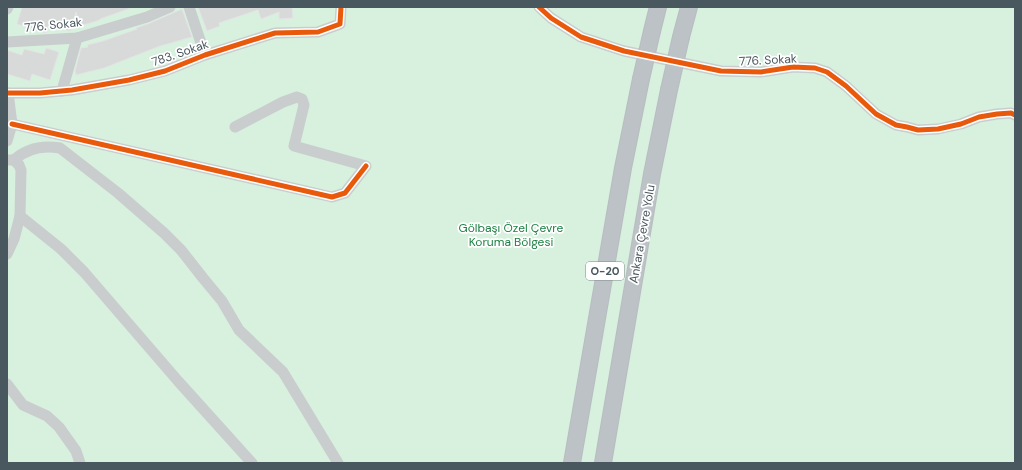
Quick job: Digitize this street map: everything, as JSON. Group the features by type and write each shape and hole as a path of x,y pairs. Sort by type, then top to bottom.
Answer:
{"highway":[{"name":"O-20","path":"572,463 623,168 641,79 658,7"},
{"name":"Ankara Çevre Yolu","path":"603,463 652,174 669,90 689,7"}],"street":[{"name":"776. Sokak","path":"7,42 77,38 147,16 170,7"},
{"path":"189,7 205,55"},
{"name":"783. Sokak","path":"7,93 40,94 129,80 165,71 205,55 275,33 318,32 340,24 341,7"},
{"name":"776. Sokak","path":"539,7 551,18 581,38 624,51 721,71 761,72 793,68 815,68 827,72 846,86 876,114 896,125 918,130 938,129 961,124 979,117 997,114 1011,113 1015,115"},
{"path":"62,91 77,38"},
{"path":"7,93 12,124 7,142"},
{"path":"12,124 332,197 345,193 366,166 294,146 304,105 302,100 297,97 292,98 235,127"},
{"path":"7,254 14,239 20,216 21,170 19,165 11,160 34,148 60,148 118,193 171,238 222,301 239,330 283,372 338,463"},
{"path":"20,216 61,249 84,272 178,381 252,463"},
{"path":"7,384 23,405 46,416 59,427 76,452 80,463"}],"green space":[{"name":"Gölbaşı Özel Çevre Koruma Bölgesi","path":"7,7 1015,7 1015,463 7,463"}],"building":[{"path":"22,7 131,8 80,26 76,12 70,31 63,29 59,30 48,26 46,33 17,24"},
{"path":"198,7 292,7 293,18 279,19 279,12 261,19 258,10 219,23 220,26 207,31"},
{"path":"182,9 192,37 160,46 104,68 76,75 75,71 81,48 88,47 87,45 137,29 136,28"},
{"path":"46,48 59,52 50,80 32,74 30,81 7,74 7,50 22,55 24,49 44,54"}],"cycle path":[{"path":"7,93 40,93 72,90 129,80 165,71 205,55 275,33 318,32 340,24 341,7"},
{"path":"539,7 551,18 581,37 624,51 721,71 761,72 793,67 815,68 827,72 846,86 876,114 896,125 918,130 938,129 961,124 979,117 997,114 1011,113 1015,115"},
{"path":"12,124 332,197 345,193 366,166"}]}
